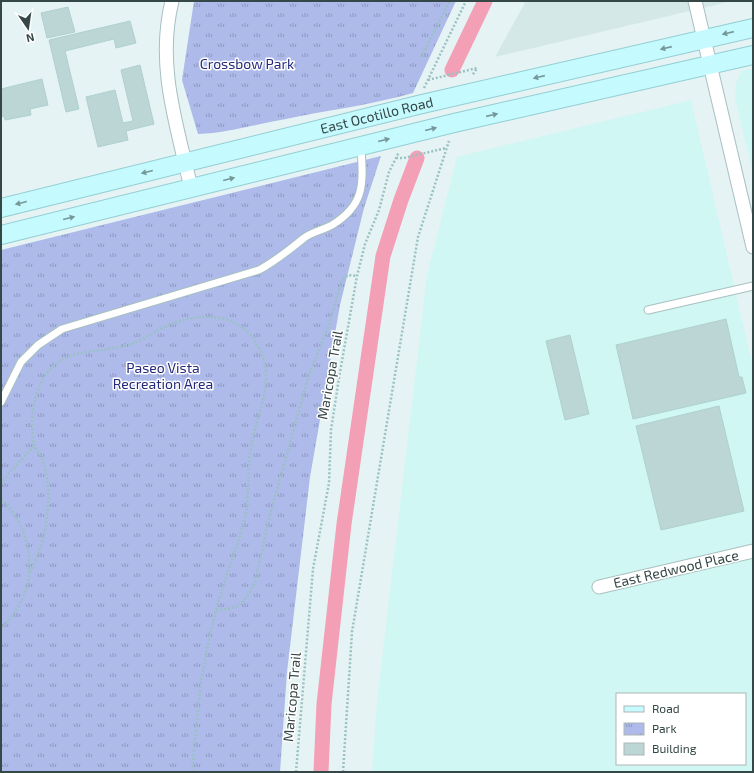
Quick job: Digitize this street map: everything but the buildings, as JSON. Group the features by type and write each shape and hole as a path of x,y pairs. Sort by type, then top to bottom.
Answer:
{"main road":[{"name":"East Ocotillo Road","path":"1,208 418,105 753,28"},
{"name":"East Ocotillo Road","path":"2,230 191,188 454,123 753,55"}],"street":[{"path":"172,1 165,36 166,74 191,188"},
{"path":"695,1 753,247"},
{"name":"East Redwood Place","path":"599,587 753,551"}],"lane":[{"path":"1,402 21,362 38,345 62,329 259,270 275,262 305,237 331,225 343,217 354,207 360,197 362,186 361,146"},
{"path":"648,310 753,286"}],"path":[{"path":"421,57 450,1"},
{"path":"418,105 422,92 466,1"},
{"path":"343,772 352,632 418,237 454,123"},
{"name":"Maricopa Trail","path":"296,772 313,569 329,483 331,430 357,276 365,244 379,210 389,172 408,134"},
{"path":"396,158 404,158 446,148"},
{"path":"216,610 228,609 237,606 244,601 255,582 269,518 309,375 328,327 342,280 348,275 357,276"},
{"path":"1,628 11,619 22,599 30,572 42,548 48,507 47,478 43,461 34,446 33,424 36,395 46,374 67,357 78,352 124,346 144,339 168,325 195,316 214,316 227,319 252,336 260,349 267,376 250,449 249,491 244,521 216,610 201,684 192,772"},
{"path":"1,484 34,446"},
{"path":"1,499 12,509 21,526 29,547 30,572"}],"shaded area":[{"path":"526,1 732,1 495,57"},
{"path":"753,68 753,173 735,99 736,83 741,71"},
{"path":"691,100 753,367 753,772 372,772 377,701 427,275 457,157"}],"green space":[{"name":"Crossbow Park","path":"194,1 456,1 413,93 365,104 231,130 198,134 182,80"},
{"name":"Paseo Vista Recreation Area","path":"381,156 364,208 340,305 310,477 287,672 280,772 1,772 1,250"}],"waterway":[{"path":"452,70 485,1"},
{"path":"321,772 324,704 344,524 383,256 401,200 417,158"}]}
